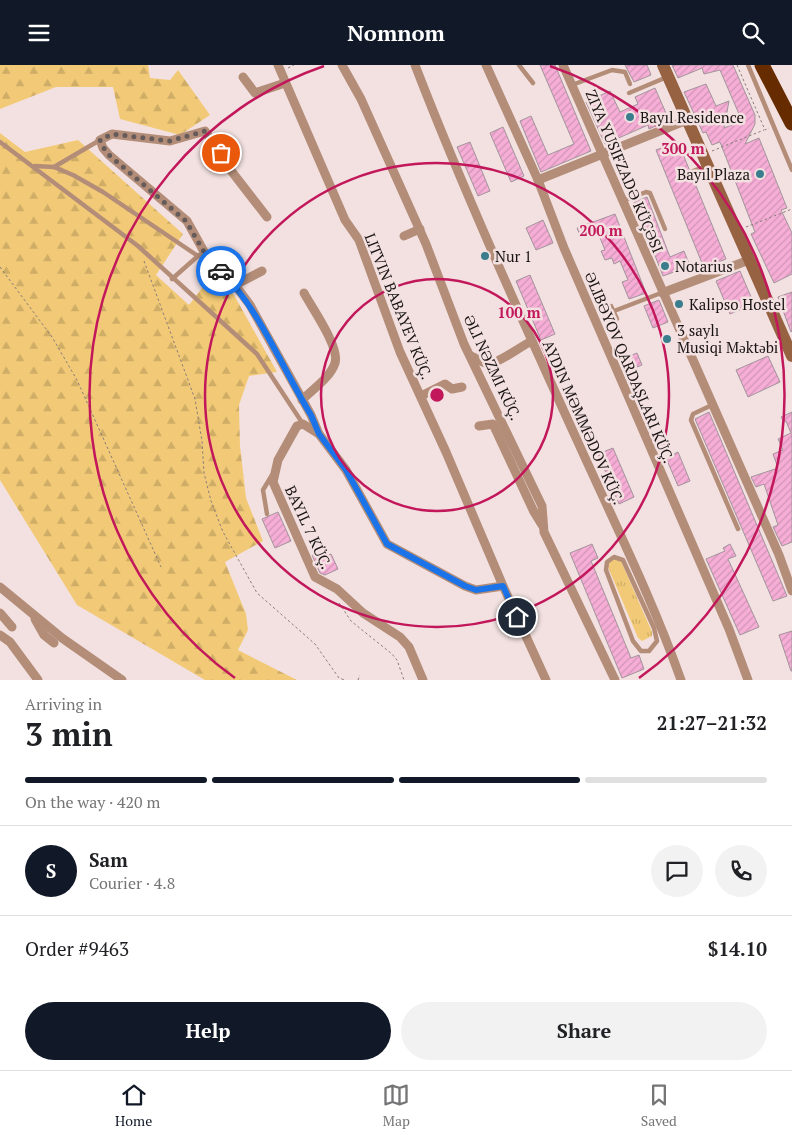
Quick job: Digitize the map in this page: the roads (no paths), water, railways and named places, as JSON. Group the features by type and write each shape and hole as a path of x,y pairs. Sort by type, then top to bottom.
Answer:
{"highway":[{"path":"762,65 792,123"}],"street":[{"name":"LITVIN BABAYEV KÜÇ.","path":"278,65 346,220 359,240 385,316 546,680"},
{"name":"ƏLI NƏZMI KÜÇ.","path":"342,65 361,99 420,229 471,356 542,507 542,525 615,680"},
{"path":"416,65 448,149 681,680"},
{"path":"486,65 538,180 564,248 729,629 748,680"},
{"name":"ZIYA YUSIFZADƏ KÜÇƏSI","path":"563,65 779,555 792,591"},
{"path":"665,71 792,357"},
{"path":"244,77 255,93 285,83"},
{"path":"538,180 687,120"},
{"path":"267,217 229,168 205,131 170,141 112,134 100,140 109,155 186,221 201,253 235,285 250,305 319,434 346,470 387,544 465,586 481,590 503,586"},
{"path":"404,236 420,229"},
{"path":"662,293 749,260"},
{"path":"235,285 262,271"},
{"path":"302,400 328,375 336,362 332,343 304,293"},
{"path":"471,356 483,363 496,362 532,341"},
{"path":"421,396 445,384 452,389 462,387"},
{"path":"319,434 303,424 297,426 274,472 276,489 315,577 337,589 363,613 400,637 409,647 423,680"},
{"path":"479,427 493,424 534,512 542,525"},
{"path":"0,587 34,616 122,680"},
{"path":"0,613 12,627"},
{"path":"34,616 44,635 54,643"},
{"path":"0,635 10,642 38,680"}],"lane":[{"path":"519,65 532,83"},
{"path":"748,65 792,170"},
{"path":"572,85 616,69 625,72 630,84"},
{"path":"629,93 665,71"},
{"path":"54,167 100,140"},
{"path":"0,142 138,246 256,354 303,424"},
{"path":"693,171 705,160"},
{"path":"34,166 54,167 73,175 201,253 172,279"},
{"path":"623,201 646,192 650,193 665,229"},
{"path":"617,319 613,309 662,293"},
{"path":"712,405 693,414 692,419 738,529"},
{"path":"267,514 263,490 274,472"},
{"path":"614,557 621,558 641,590 657,641 649,651 641,651 633,641 606,570 607,562 614,557"}],"place":[{"name":"Bayıl Residence","path":"630,117"},
{"name":"Bayıl Plaza","path":"760,174"},
{"name":"Nur 1","path":"485,256"},
{"name":"Notarius","path":"665,266"},
{"name":"Kalipso Hostel","path":"679,304"},
{"name":"3 saylı Musiqi Məktəbi","path":"667,339"}]}
